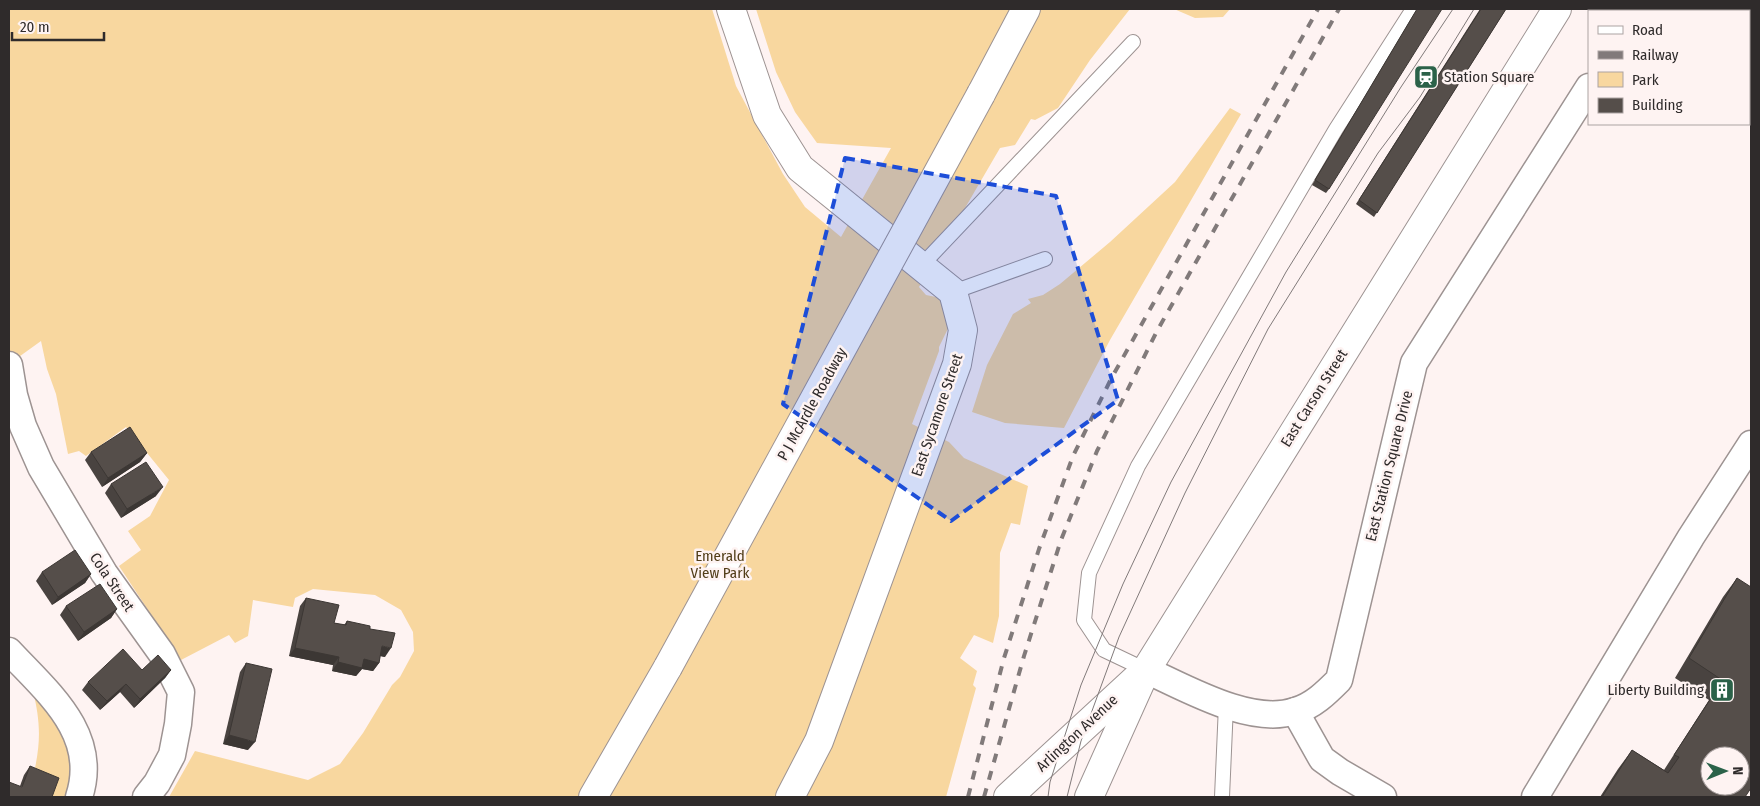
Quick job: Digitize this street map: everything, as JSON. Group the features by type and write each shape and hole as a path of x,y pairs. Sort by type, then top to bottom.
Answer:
{"main road":[{"path":"732,9 767,115 800,168 953,292"},
{"name":"P J McArdle Roadway","path":"593,797 668,667 1026,9"},
{"name":"East Carson Street","path":"1089,797 1146,670 1557,9"},
{"name":"East Sycamore Street","path":"790,797 820,741 957,364 963,330 953,292"},
{"name":"Arlington Avenue","path":"1008,797 1146,670"}],"street":[{"name":"East Station Square Drive","path":"1146,670 1226,705 1255,713 1275,715 1295,712 1321,698 1339,680 1414,364 1588,89"},
{"name":"Cola Street","path":"9,365 14,395 23,426 41,467 104,573 162,654 180,692 178,724 172,755 157,783 146,797"},
{"path":"1535,797 1691,537 1751,444"},
{"path":"9,651 61,706 75,728 83,750 84,772 80,797"},
{"path":"1295,712 1322,759 1340,772 1383,797"}],"lane":[{"path":"1146,670 1104,650 1084,620 1090,573 1138,466 1336,130 1413,9"},
{"path":"921,266 1133,42"},
{"path":"953,292 1045,259"},
{"path":"1222,797 1226,705"}],"highlighted area":[{"path":"845,158 1056,196 1118,400 951,521 783,404"}],"green space":[{"name":"Emerald View Park","path":"9,9 712,9 736,86 783,174 805,207 841,237 891,148 817,143 795,112 776,72 756,9 1130,9 1090,60 1058,108 1035,120 1031,119 1015,145 1000,148 919,287 926,295 961,302 939,347 912,424 949,442 964,458 1028,486 1020,525 1011,523 1000,553 999,616 993,643 974,635 960,658 977,671 973,685 976,688 946,797 169,797 195,751 308,780 340,764 363,733 392,685 400,677 414,651 413,632 401,610 375,595 313,589 295,598 293,607 253,600 248,636 235,643 229,635 181,660 119,566 141,550 128,531 150,516 169,480 126,427 86,456 79,451 68,454 56,394 47,369 41,341 9,364"},
{"path":"1174,9 1230,9 1223,17 1195,18"},
{"path":"1230,108 1241,114 1110,340 1064,428 1005,423 972,412 987,365 1013,314 1031,303 1028,299 1043,295 1060,284 1110,242 1175,182"},
{"path":"33,691 65,729 73,767 69,797 43,797 50,777 35,768 39,730"}],"building":[{"path":"1417,9 1442,9 1329,189 1315,180"},
{"path":"1481,9 1506,9 1377,213 1359,200"},
{"path":"130,427 147,453 108,478 91,452"},
{"path":"146,462 163,487 127,509 111,484"},
{"path":"75,550 91,574 58,597 42,572"},
{"name":"Liberty Building","path":"1737,578 1751,587 1751,788 1750,790 1750,746 1700,746 1700,796 1745,797 1602,797 1632,750 1668,773 1679,757 1674,755 1713,695 1717,696 1725,682 1689,658"},
{"path":"100,584 117,609 84,632 66,606"},
{"path":"306,598 339,605 334,623 346,625 347,621 370,626 370,629 395,633 391,648 382,646 379,663 364,659 362,668 338,662 339,657 295,648"},
{"path":"123,649 142,670 158,655 171,670 140,699 126,684 107,701 88,682"},
{"path":"246,663 272,669 255,742 229,735"},
{"path":"30,766 59,778 52,797 9,797 9,782 22,787"}],"tram line":[{"path":"1048,797 1050,782 1081,685 1123,584 1171,482 1286,272 1401,87 1453,9"},
{"path":"1067,797 1081,741 1119,637 1185,493 1268,329 1378,153 1420,97 1474,9"}],"railway":[{"path":"968,797 1004,658 1039,549 1073,456 1111,379 1318,9"},
{"path":"984,797 1024,656 1061,540 1097,451 1157,331 1339,9"}],"place":[{"name":"Station Square","path":"1426,77"},
{"name":"Liberty Building","path":"1722,690"}]}
